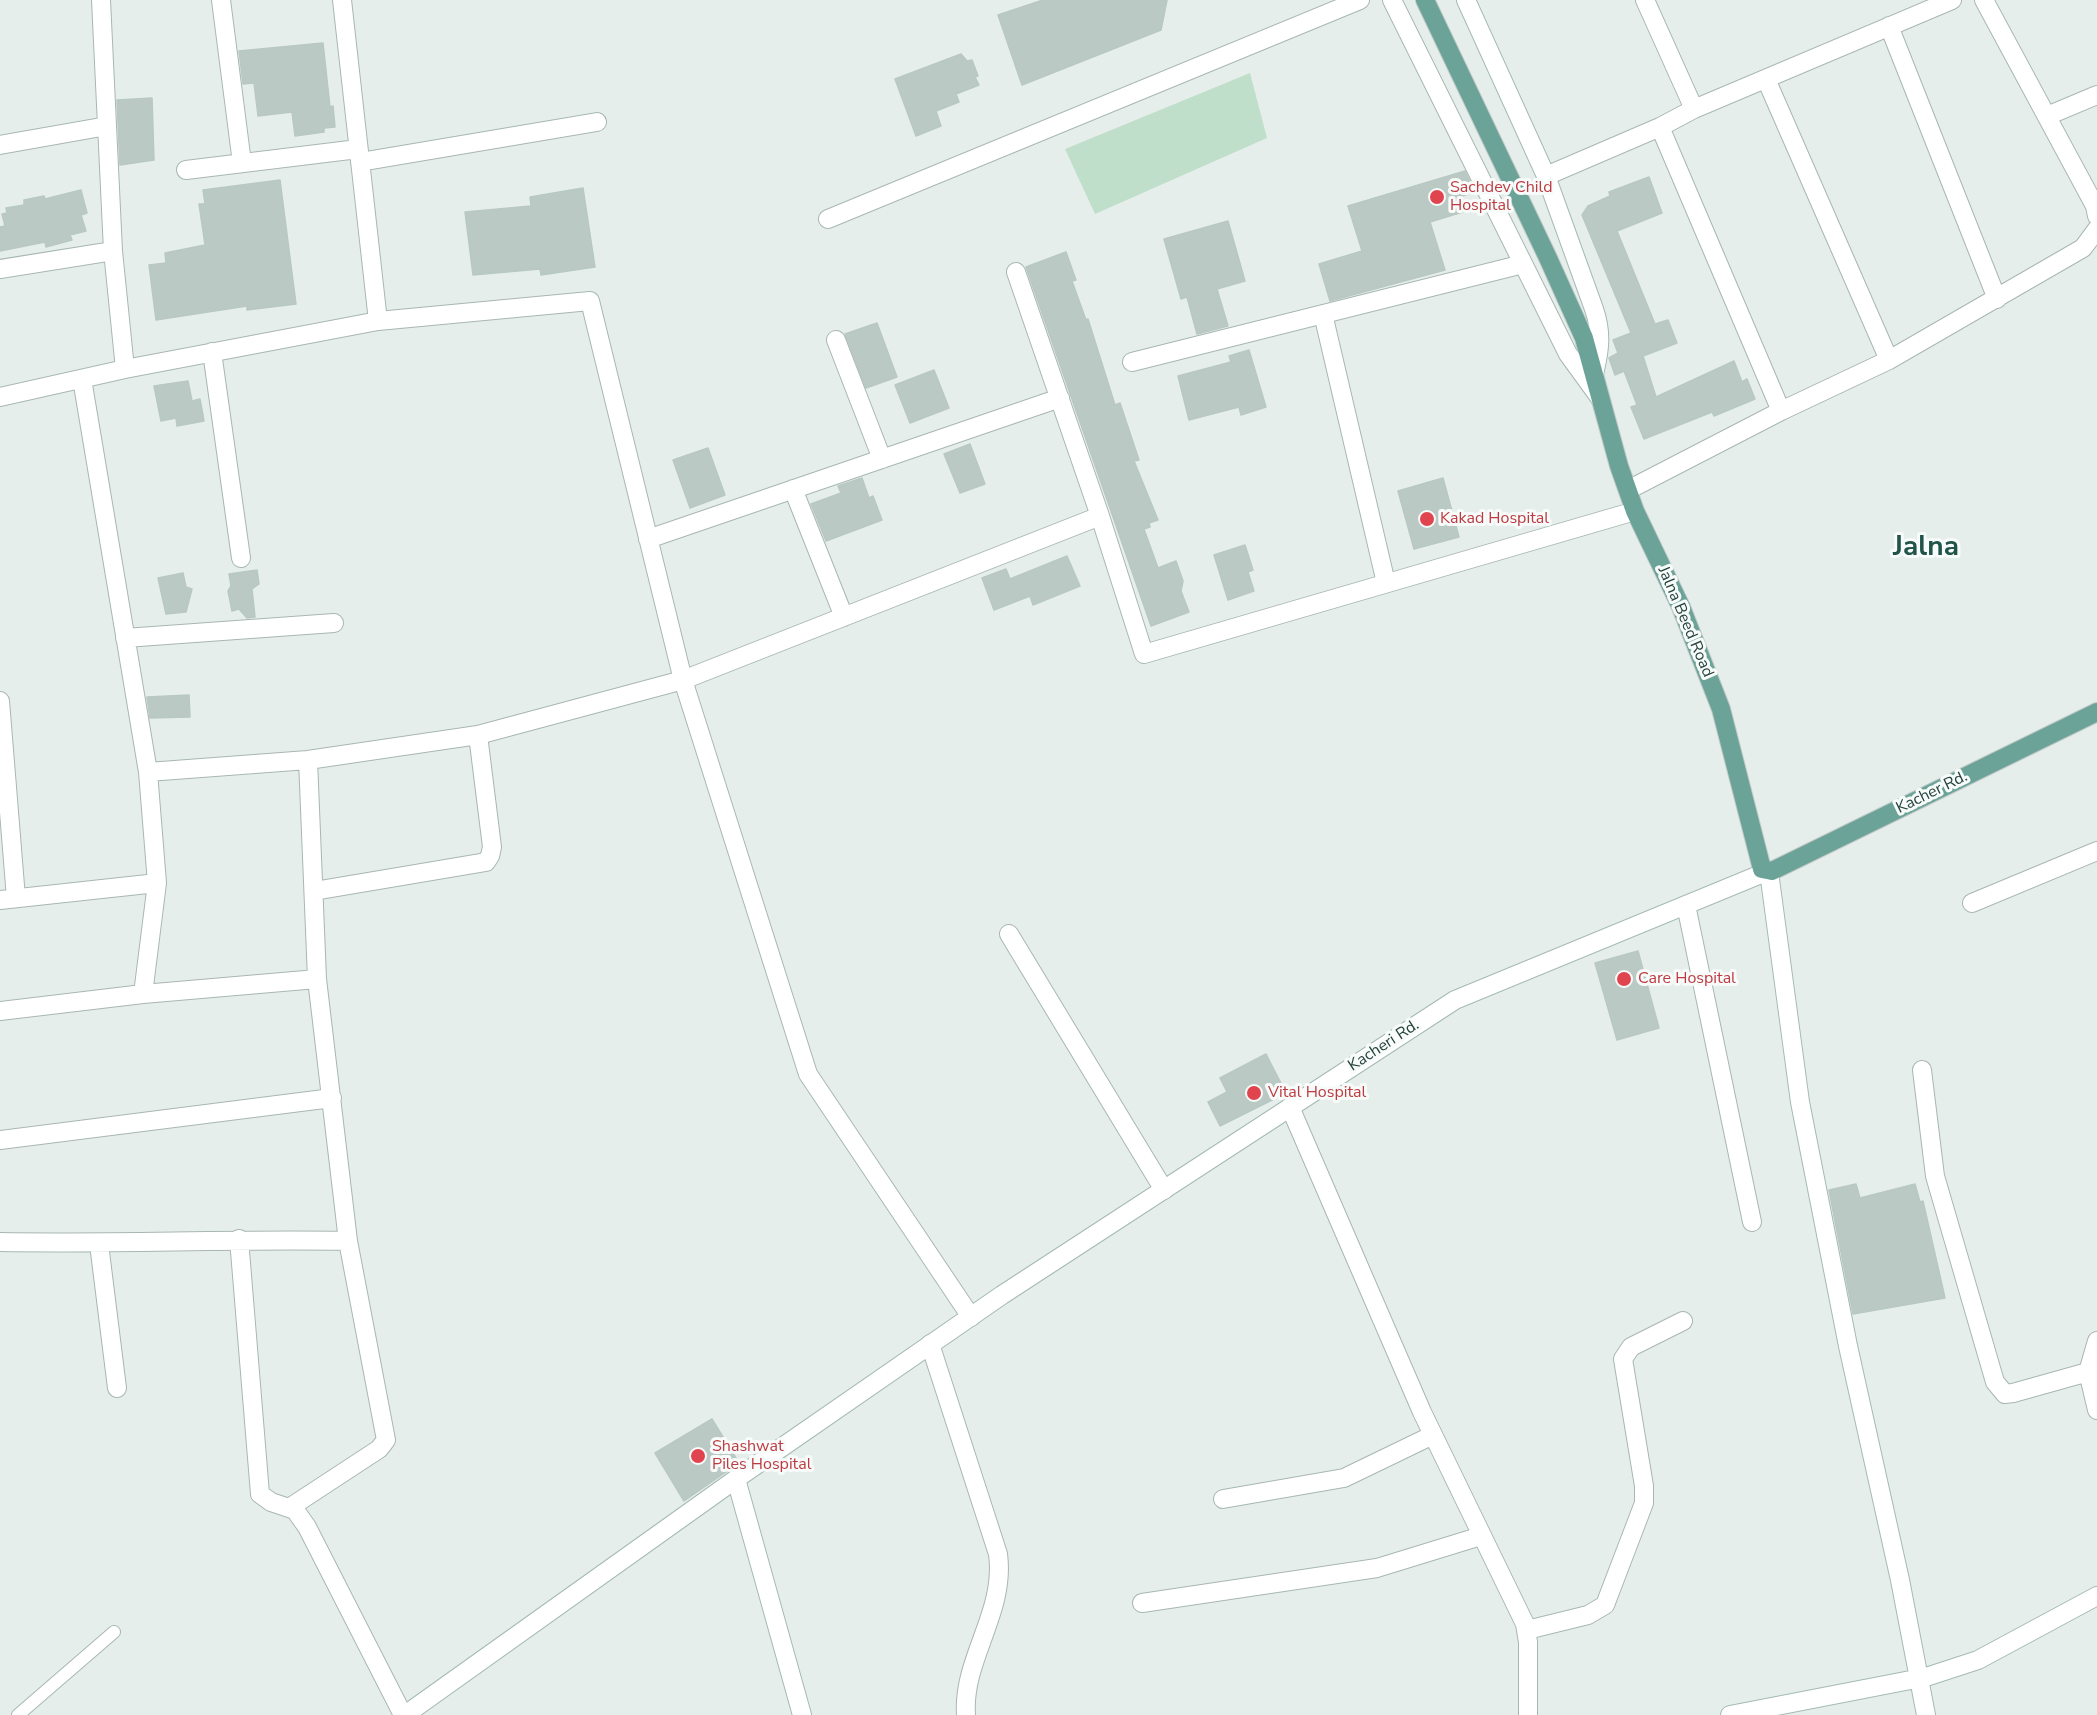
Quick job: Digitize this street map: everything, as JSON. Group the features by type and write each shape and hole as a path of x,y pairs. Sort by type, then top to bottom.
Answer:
{"main road":[{"name":"Jalna Beed Road","path":"1425,0 1584,338 1635,511 1681,607 1721,709 1761,867 1767,872"},
{"name":"Kacher Rd.","path":"1767,872 2097,712"}],"street":[{"path":"101,0 114,251 125,369"},
{"path":"221,0 243,163"},
{"path":"342,0 378,321"},
{"path":"828,219 1360,0"},
{"path":"1392,0 1575,366 1600,398"},
{"path":"1466,0 1546,176 1597,320 1600,349 1594,374"},
{"path":"1645,0 1694,109"},
{"path":"1546,176 1660,127 1694,109 1952,0"},
{"path":"1984,0 2095,206 2097,216"},
{"path":"1889,26 1997,299"},
{"path":"1766,79 1889,360"},
{"path":"2047,116 2097,95"},
{"path":"186,170 243,163 359,156 597,122"},
{"path":"0,145 107,126"},
{"path":"1660,127 1780,411"},
{"path":"1628,490 1780,411 1889,360 2083,248 2097,229"},
{"path":"0,269 114,251"},
{"path":"1132,362 1523,264"},
{"path":"1016,272 1100,516 1144,654 1635,511"},
{"path":"0,397 125,369 378,321 591,302 683,680 808,1074 971,1317"},
{"path":"1323,314 1386,583"},
{"path":"837,340 882,459"},
{"path":"212,352 241,558"},
{"path":"82,379 148,772 157,883 143,994"},
{"path":"648,539 1060,398"},
{"path":"793,489 844,617"},
{"path":"148,772 308,760 478,735 683,680 1100,516"},
{"path":"125,638 334,623"},
{"path":"0,701 8,899 157,883"},
{"path":"314,891 486,862 492,848 478,735"},
{"path":"292,1509 380,1449 386,1440 348,1241 317,980 308,760"},
{"path":"1972,903 2097,851"},
{"path":"1767,872 1800,1102 1848,1346 1900,1580 1926,1715"},
{"name":"Kacheri Rd.","path":"404,1715 736,1479 1002,1295 1455,1000 1767,872"},
{"path":"1686,905 1752,1222"},
{"path":"1009,934 1164,1190"},
{"path":"0,1011 143,994 317,980"},
{"path":"1922,1070 1935,1176 1995,1382 2005,1394 2088,1372"},
{"path":"0,1140 332,1098"},
{"path":"1290,1107 1433,1435 1527,1630 1528,1715"},
{"path":"0,1242 99,1244 239,1239 348,1241"},
{"path":"239,1239 258,1488 264,1499 292,1509 307,1527 404,1715"},
{"path":"99,1244 117,1388"},
{"path":"1527,1630 1588,1615 1601,1609 1608,1600 1644,1503 1644,1486 1623,1359 1631,1347 1683,1322"},
{"path":"2097,1341 2088,1372 2097,1410"},
{"path":"930,1344 998,1554 1000,1573 996,1603 969,1679 966,1715"},
{"path":"1223,1499 1344,1478 1433,1435"},
{"path":"736,1479 802,1715"},
{"path":"1142,1603 1377,1568 1481,1536"},
{"path":"1730,1715 1918,1679 1978,1660 2097,1596"}],"lane":[{"path":"18,1715 114,1632"}],"green space":[{"path":"1250,73 1267,138 1095,214 1065,149"}],"building":[{"path":"1043,0 1167,0 1161,30 1022,85 998,15"},
{"path":"323,43 330,107 333,106 335,127 324,128 324,132 295,136 292,112 258,116 254,83 243,84 239,51"},
{"path":"961,54 967,61 972,60 979,85 956,94 959,102 936,111 941,126 916,136 895,79"},
{"path":"152,98 154,160 120,165 117,100"},
{"path":"1465,171 1475,192 1462,196 1466,211 1430,222 1445,270 1330,301 1319,264 1362,251 1348,206"},
{"path":"1649,177 1662,213 1617,231 1655,324 1668,320 1677,343 1643,356 1656,397 1734,361 1742,382 1747,379 1755,399 1714,416 1712,412 1644,439 1631,407 1637,405 1624,371 1615,375 1609,358 1618,353 1613,340 1631,333 1582,215 1588,206 1610,196 1609,192"},
{"path":"280,180 296,304 247,310 247,306 156,320 149,265 166,263 165,253 205,245 199,204 205,204 203,190"},
{"path":"583,188 595,267 541,275 540,269 473,275 465,212 531,206 530,197"},
{"path":"81,190 87,213 81,215 86,231 70,235 72,240 46,247 45,242 0,251 0,227 5,226 2,214 7,213 6,208 24,205 24,200 44,196 45,199"},
{"path":"1228,221 1245,281 1217,289 1228,326 1197,334 1187,297 1181,299 1164,239"},
{"path":"1066,252 1076,280 1072,281 1086,320 1088,319 1115,405 1120,403 1139,460 1134,461 1158,520 1149,523 1150,527 1144,529 1158,568 1176,561 1183,581 1181,591 1189,612 1151,626 1026,267"},
{"path":"877,323 897,377 866,388 845,334"},
{"path":"1249,350 1266,407 1241,415 1239,407 1189,420 1178,376 1231,362 1229,356"},
{"path":"934,370 949,408 910,423 895,385"},
{"path":"188,381 192,401 200,399 204,421 177,426 176,418 161,421 154,386"},
{"path":"970,444 985,484 960,493 944,454"},
{"path":"708,448 725,495 690,508 673,460"},
{"path":"862,478 869,498 873,496 882,520 826,541 811,504 841,493 838,486"},
{"path":"1443,478 1459,537 1414,549 1398,491"},
{"path":"1245,545 1253,570 1248,572 1254,591 1228,600 1214,555"},
{"path":"1067,556 1080,586 1033,605 1030,596 994,610 982,578 1006,569 1010,579"},
{"path":"257,570 259,584 252,589 255,617 247,618 239,609 232,611 228,591 231,586 229,574"},
{"path":"183,573 186,587 192,589 186,612 166,614 158,578"},
{"path":"189,695 190,717 150,718 147,697"},
{"path":"1638,951 1659,1028 1617,1040 1595,963"},
{"path":"1266,1054 1286,1093 1220,1126 1208,1102 1227,1092 1220,1078"},
{"path":"1856,1184 1860,1198 1915,1184 1920,1202 1923,1201 1945,1298 1853,1314 1829,1190"},
{"path":"712,1419 739,1463 684,1501 655,1453"}],"place":[{"name":"Sachdev Child Hospital","path":"1437,197"},
{"name":"Kakad Hospital","path":"1427,519"},
{"name":"Care Hospital","path":"1624,979"},
{"name":"Vital Hospital","path":"1254,1093"},
{"name":"Shashwat Piles Hospital","path":"698,1456"}],"district":[{"name":"Jalna","path":"1926,548"}]}
